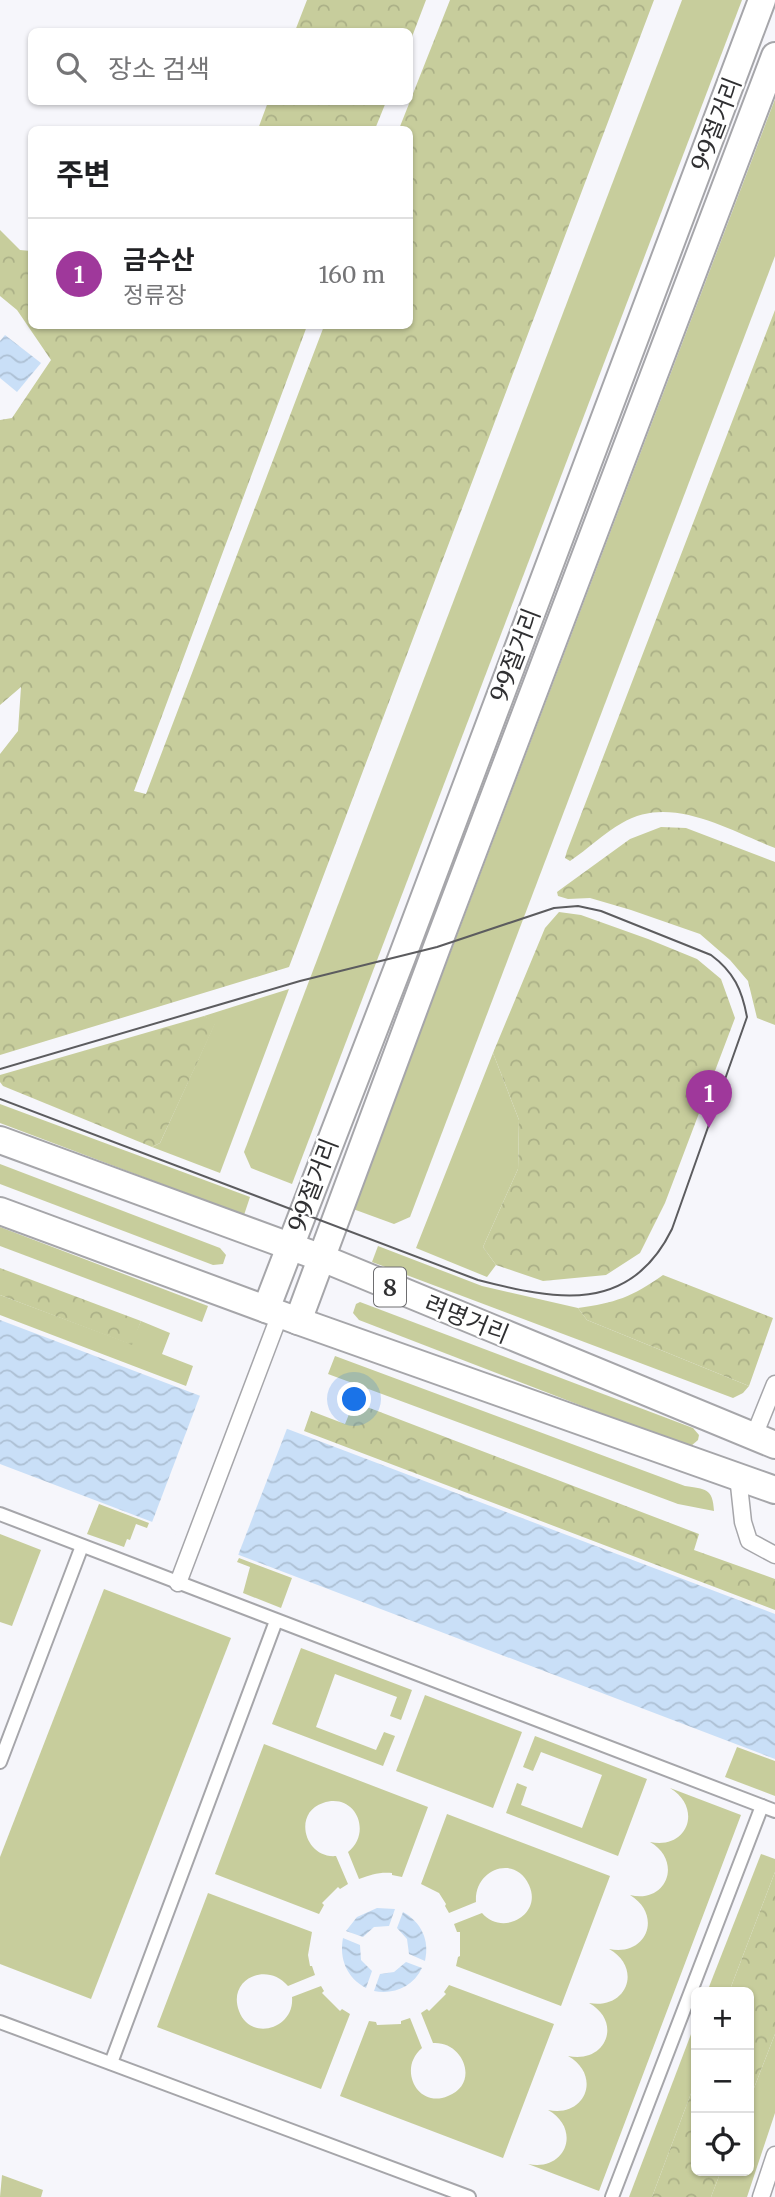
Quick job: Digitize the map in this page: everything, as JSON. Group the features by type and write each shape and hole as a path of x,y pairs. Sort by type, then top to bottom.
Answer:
{"highway":[{"name":"9·9절거리","path":"281,1315 289,1247 402,957 762,0"},
{"name":"9·9절거리","path":"281,1315 321,1258 775,56"},
{"name":"려명거리","path":"0,1140 321,1258 764,1441"},
{"path":"0,1211 281,1315 775,1490"}],"street":[{"path":"178,1583 281,1315"},
{"path":"764,1441 775,1384"},
{"path":"737,1476 743,1522 749,1541 775,1555"},
{"path":"0,1514 276,1621 536,1717 775,1811"},
{"path":"0,1762 82,1546"},
{"path":"111,2063 276,1621"},
{"path":"612,2197 762,1806"},
{"path":"0,2022 469,2197"},
{"path":"761,2197 775,2155"}],"green space":[{"path":"307,0 426,0 413,34 413,28 296,28"},
{"path":"450,0 654,0 289,967 0,1055 0,754 18,731 21,687 0,705 0,420 12,418 51,360 30,329 306,329 134,791 146,794 323,329 413,329 413,126 400,126 408,105 413,105 413,94"},
{"path":"682,0 742,0 292,1184 251,1168 244,1152"},
{"path":"775,99 775,256 410,1217 394,1224 353,1209"},
{"path":"267,105 385,105 376,126 259,126"},
{"path":"0,230 20,250 28,251 28,326 17,310 0,296"},
{"path":"775,310 775,848 699,818 660,812 641,815 622,823 570,861 565,858 567,851"},
{"path":"661,827 686,828 775,862 775,1025 757,1018 748,981 730,960 700,934 590,898 568,899 558,896 557,892 630,839"},
{"path":"559,912 581,915 697,959 721,979 735,1018 665,1203 640,1253 606,1275 543,1281 496,1265 483,1247 518,1169 519,1120 493,1053 545,928"},
{"path":"289,989 220,1173 152,1147 160,1143 215,1023 204,1016"},
{"path":"204,1016 216,1022 160,1143 152,1147 3,1086 0,1082 0,1075"},
{"path":"493,1053 519,1120 518,1169 483,1247 496,1265 487,1277 416,1248"},
{"path":"0,1104 250,1197 244,1215 0,1123"},
{"path":"0,1164 220,1248 226,1255 223,1264 213,1265 0,1184"},
{"path":"0,1227 208,1306 202,1322 0,1246"},
{"path":"378,1246 482,1286 578,1308 587,1320 749,1386 733,1398 372,1262"},
{"path":"0,1268 141,1321 132,1345 0,1295"},
{"path":"663,1275 773,1318 749,1386 587,1320 578,1308 623,1298"},
{"path":"0,1295 131,1344 141,1321 170,1333 162,1354 193,1366 186,1386 0,1315"},
{"path":"360,1302 693,1428 699,1435 698,1440 691,1446 686,1446 359,1320 353,1313 356,1304"},
{"path":"335,1356 685,1486 703,1489 712,1498 714,1511 678,1504 328,1374"},
{"path":"354,1402 699,1534 694,1550 775,1579 775,1610 304,1431 311,1411 345,1424"},
{"path":"99,1504 149,1523 147,1528 136,1524 124,1547 87,1534"},
{"path":"0,1534 41,1550 12,1626 0,1622"},
{"path":"239,1558 292,1578 281,1608 243,1593 250,1567 237,1562"},
{"path":"104,1589 231,1638 91,1999 0,1964 0,1857"},
{"path":"301,1648 412,1690 401,1720 390,1716 397,1697 335,1674 316,1727 376,1750 384,1732 395,1736 383,1766 272,1724"},
{"path":"425,1695 522,1732 493,1808 396,1771"},
{"path":"535,1736 647,1779 618,1856 506,1813 517,1783 527,1787 521,1805 582,1828 602,1775 541,1752 533,1771 523,1767"},
{"path":"264,1744 428,1807 402,1877 383,1873 359,1879 348,1852 355,1844 360,1825 352,1808 334,1801 313,1808 305,1825 310,1843 317,1850 325,1855 336,1856 348,1884 340,1889 338,1887 322,1903 324,1905 319,1914 215,1874"},
{"path":"737,1747 775,1761 775,1796 725,1777"},
{"path":"670,1788 741,1815 599,2191 528,2164 552,2162 560,2155 567,2138 565,2128 548,2110 572,2108 585,2093 585,2074 568,2056 592,2054 606,2040 605,2020 589,2003 613,2000 626,1986 626,1966 609,1949 633,1947 641,1941 646,1932 646,1913 640,1903 630,1895 643,1896 653,1893 666,1879 668,1869 660,1850 650,1842 674,1840 687,1826 686,1806 680,1796"},
{"path":"447,1814 610,1876 561,2006 456,1966 460,1956 460,1932 457,1932 454,1924 482,1913 490,1920 509,1923 526,1913 532,1896 523,1875 506,1868 496,1870 481,1881 476,1902 449,1913 439,1893 421,1884"},
{"path":"761,1854 775,1859 775,1872 731,1987 709,1987"},
{"path":"775,1872 775,2034 754,2088 754,1987 731,1987"},
{"path":"208,1893 312,1932 308,1955 315,1975 288,1986 270,1975 260,1974 244,1982 237,2000 245,2021 261,2029 271,2028 287,2017 292,1997 321,1986 324,1991 322,1993 340,2011 342,2009 350,2014 321,2089 157,2027"},
{"path":"449,1985 554,2024 503,2158 340,2096 369,2021 376,2022 377,2025 401,2024 401,2021 410,2018 422,2048 411,2066 414,2085 428,2097 437,2099 458,2090 464,2082 464,2064 453,2049 444,2044 433,2043 421,2013 427,2009 429,2011 446,1994 444,1992"},
{"path":"691,2034 691,2093 652,2197 629,2197"},
{"path":"775,2034 775,2113 754,2176 754,2113 754,2088"},
{"path":"691,2093 691,2176 719,2176 711,2197 652,2197"},
{"path":"2,2175 43,2190 41,2197 0,2197"},
{"path":"719,2176 754,2176 747,2197 711,2197"}],"water":[{"path":"5,335 41,363 17,392 0,378 0,341"},
{"path":"0,1320 775,1614 775,1759 0,1464"},
{"path":"377,1908 395,1909 389,1926 374,1927 363,1937 346,1931 357,1917"},
{"path":"403,1912 415,1921 423,1932 425,1961 409,1954 407,1939 397,1928"},
{"path":"343,1938 360,1945 361,1960 372,1971 366,1988 354,1979 346,1967 342,1953"},
{"path":"406,1962 422,1968 408,1985 388,1992 374,1991 380,1974 394,1972"}],"pier":[{"path":"201,1393 288,1426 237,1558 151,1525"}],"tram line":[{"path":"0,1069 300,981 437,947 554,908 578,906 601,911 711,955 726,968 736,982 747,1017 672,1229 655,1257 635,1276 613,1288 588,1294 535,1293 478,1280 0,1099"}],"place":[{"name":"금수산","path":"709,1128"}]}
